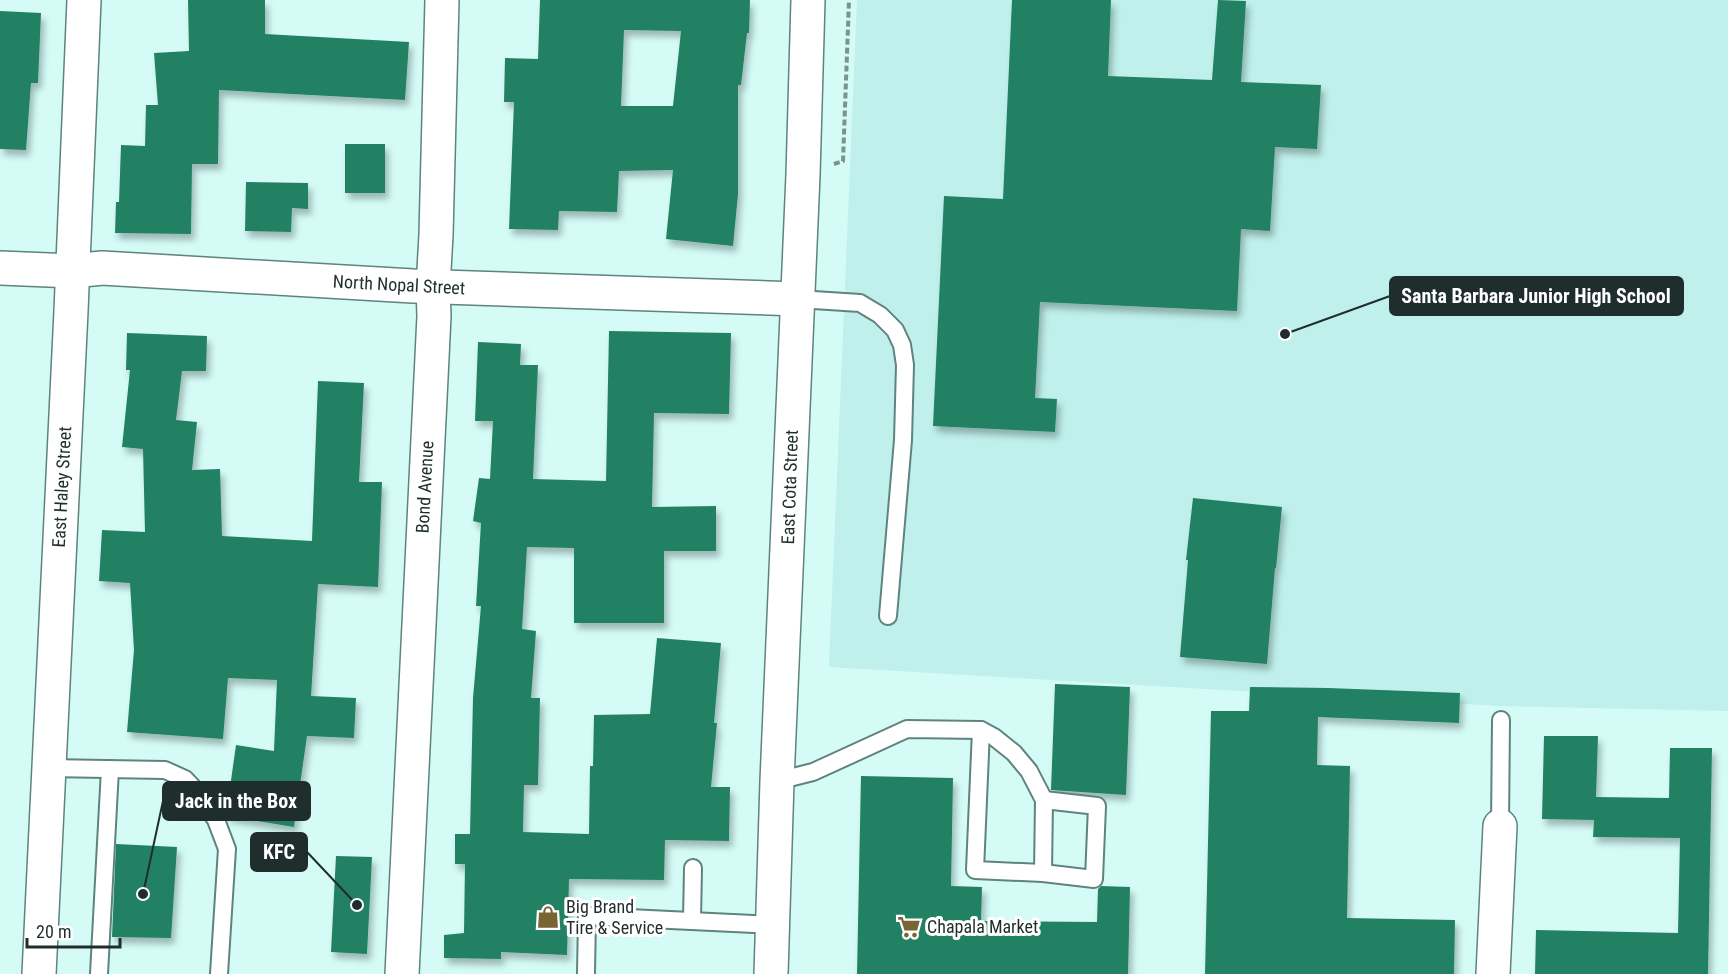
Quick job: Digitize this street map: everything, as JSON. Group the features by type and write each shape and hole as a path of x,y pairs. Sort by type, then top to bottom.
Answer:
{"street":[{"name":"East Haley Street","path":"39,974 84,0"},
{"name":"Bond Avenue","path":"402,974 434,316 442,0"},
{"name":"East Cota Street","path":"771,974 808,0"},
{"name":"North Nopal Street","path":"0,268 73,271 110,269 434,287 798,299"},
{"path":"1493,974 1500,826"}],"lane":[{"path":"798,299 860,303 880,315 895,330 902,345 905,365 903,440 888,616"},
{"path":"1500,826 1501,720"},
{"path":"777,781 813,772 907,729 981,730 1014,753 1029,771 1044,800 1042,873"},
{"path":"981,730 975,870 1042,873 1094,879 1097,806 1044,800"},
{"path":"48,768 165,770 184,779 200,795 216,820 226,849 219,974"},
{"path":"99,974 110,769"},
{"path":"692,920 693,868"},
{"path":"586,974 587,916 772,925"}],"path":[{"path":"843,161 849,0"}],"shaded area":[{"path":"857,0 1728,0 1728,711 1499,706 829,667"}],"building":[{"path":"188,0 265,0 265,34 409,42 405,100 219,90 218,164 192,164 191,234 115,233 116,202 119,202 121,145 145,146 146,105 158,105 154,53 189,51"},
{"path":"540,0 750,0 749,33 747,33 741,85 738,85 738,194 733,246 666,239 673,170 619,171 617,212 559,211 558,230 509,229 514,102 504,102 505,58 538,59","holes":["624,30 681,31 673,106 621,106"]},
{"path":"1012,0 1111,0 1108,76 1212,80 1218,0 1246,1 1241,82 1321,85 1317,149 1275,147 1270,231 1241,229 1237,311 1040,302 1035,398 1057,399 1055,432 933,426 944,196 1003,199"},
{"path":"0,11 41,13 38,83 31,83 26,150 0,149"},
{"path":"345,144 385,144 385,193 345,193"},
{"path":"246,182 308,183 308,209 292,208 291,232 245,231"},
{"path":"609,331 731,333 729,414 654,413 652,507 716,506 716,551 664,551 664,623 574,623 574,548 527,547 522,629 536,631 531,698 540,698 538,785 524,785 523,832 589,834 590,766 593,766 594,715 650,714 657,638 721,643 711,787 730,787 729,841 665,840 664,880 569,879 567,955 501,952 501,959 444,958 444,935 464,933 465,864 455,864 455,834 470,834 473,698 481,606 476,606 481,523 473,521 479,478 490,479 493,421 475,421 478,342 521,344 520,365 538,365 533,479 606,481"},
{"path":"127,333 207,336 206,371 182,371 176,420 197,422 192,470 220,469 222,536 312,541 318,381 364,383 359,482 382,482 378,587 318,584 311,696 356,698 354,738 307,736 294,827 226,816 236,745 274,751 277,680 228,678 223,739 127,732 134,650 130,583 99,581 102,530 145,532 143,449 122,447 130,370 126,370"},
{"path":"1193,498 1282,507 1267,664 1180,657 1188,560 1186,560"},
{"path":"1055,684 1130,687 1126,795 1051,790"},
{"path":"1250,687 1460,693 1459,723 1318,717 1317,765 1350,766 1347,918 1455,920 1454,974 1205,974 1211,711 1249,711"},
{"path":"1544,736 1598,736 1596,797 1669,798 1670,748 1712,748 1708,974 1535,974 1536,930 1678,933 1680,838 1593,837 1594,820 1542,819"},
{"path":"861,776 953,778 951,886 982,887 981,921 1097,922 1098,889 1101,886 1130,887 1128,974 857,974"},
{"path":"116,844 177,847 171,938 112,937"},
{"path":"336,856 372,857 367,954 331,952"}],"place":[{"name":"Santa Barbara Junior High School","path":"1285,334"},
{"name":"Jack in the Box","path":"143,894"},
{"name":"KFC","path":"357,905"},
{"name":"Big Brand Tire & Service","path":"548,917"},
{"name":"Chapala Market","path":"909,927"}]}
